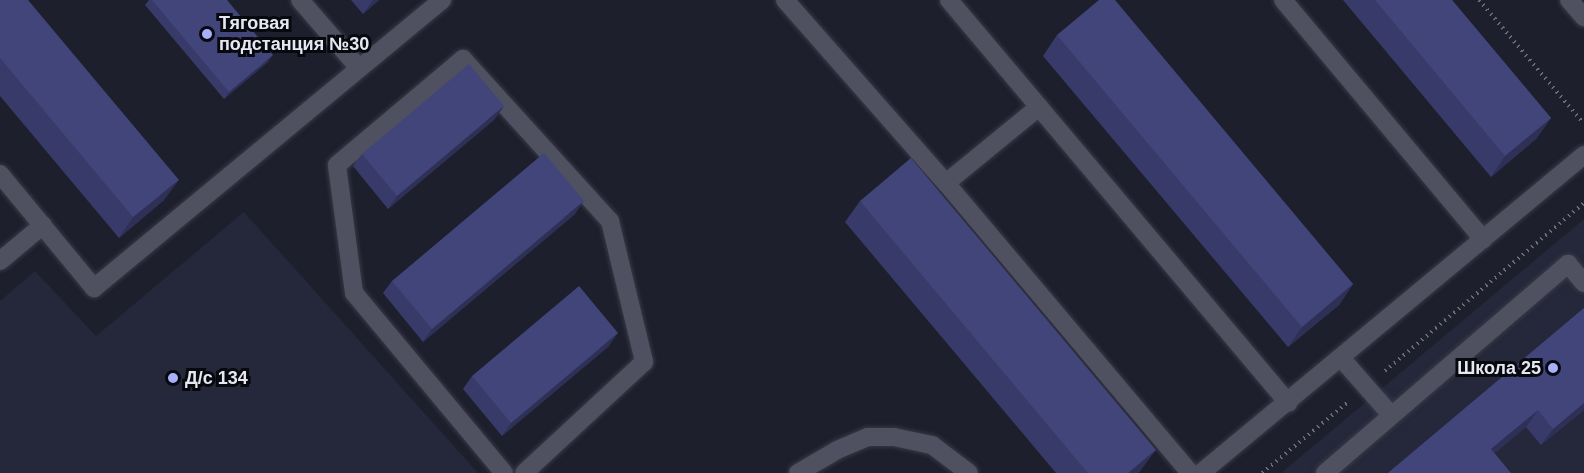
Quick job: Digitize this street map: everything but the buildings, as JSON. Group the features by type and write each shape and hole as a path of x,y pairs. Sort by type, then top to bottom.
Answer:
{"main road":[{"path":"300,0 359,68"},
{"path":"0,174 94,288 442,0"},
{"path":"785,0 946,183 1190,473"},
{"path":"949,0 1287,403"},
{"path":"1283,0 1483,238"},
{"path":"1569,0 1584,17"},
{"path":"504,473 354,293 337,165 462,59 610,221 644,362 528,472"},
{"path":"946,183 1039,107"},
{"path":"1202,473 1584,155"},
{"path":"0,261 43,225"},
{"path":"1325,473 1568,264 1584,283"},
{"path":"1341,358 1391,415"},
{"path":"798,473 837,450 867,437 894,437 932,445 969,473"}],"path":[{"path":"1479,0 1584,124"},
{"path":"1262,473 1584,203"}],"shaded area":[{"path":"244,212 478,473 0,473 0,301 35,271 96,336"},
{"path":"1584,219 1584,473 1281,473"}],"place":[{"name":"Тяговая подстанция №30","path":"207,34"},
{"name":"Школа 25","path":"1553,368"},
{"name":"Д/с 134","path":"173,378"}]}
